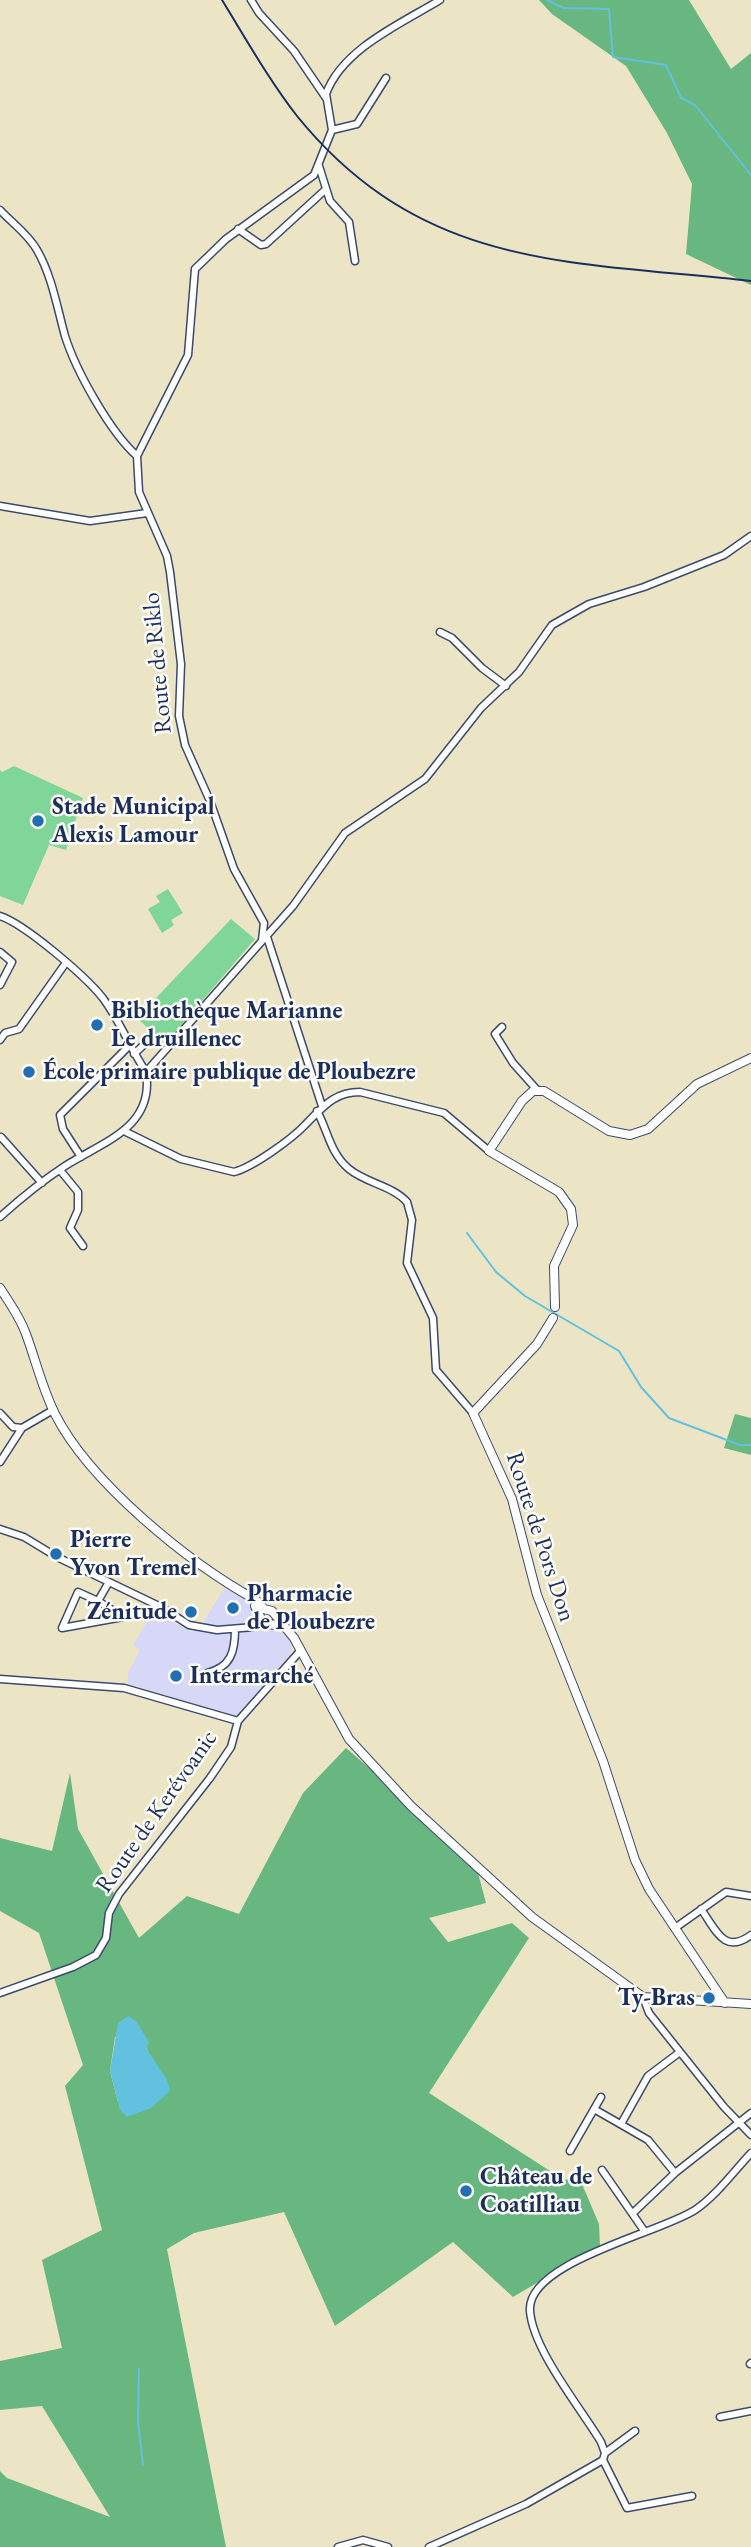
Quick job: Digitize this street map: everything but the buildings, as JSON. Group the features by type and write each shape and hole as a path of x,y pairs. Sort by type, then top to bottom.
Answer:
{"street":[{"path":"251,0 259,13 294,51 318,90 326,98"},
{"path":"0,210 38,252 46,268 66,340 84,377 124,442 137,456 188,355 192,274 208,254 238,229 314,175 332,130 326,98 333,80 363,49 440,0"},
{"path":"332,130 357,124 386,78"},
{"path":"319,166 325,190 337,210 349,222 355,261"},
{"path":"238,229 257,242 266,244 325,190"},
{"name":"Route de Riklo","path":"137,456 139,492 164,548 170,572 181,664 179,716 185,745 210,801 234,869 264,923 264,937"},
{"path":"0,506 90,521 147,513"},
{"path":"146,1072 293,906 345,833 425,779 481,708 506,686 543,635 561,618 589,604 644,587 724,555 751,536"},
{"path":"440,632 452,638 482,668 506,686"},
{"path":"0,916 13,921 101,996 146,1072 145,1104 126,1132 60,1170 0,1217"},
{"name":"Route de Pors Don","path":"264,937 332,1148 342,1162 377,1186 400,1195 408,1206 412,1220 407,1263 433,1318 436,1370 473,1413 512,1499 537,1595 603,1761 635,1860 649,1889 725,2003"},
{"path":"0,952 12,962 12,967 0,985"},
{"path":"0,1040 5,1033 19,1029 65,964"},
{"path":"502,1027 495,1034 502,1048 538,1091"},
{"path":"134,1054 149,1040"},
{"path":"81,1157 63,1129 60,1115 129,1046"},
{"path":"489,1151 522,1101 533,1091 566,1102 610,1131 630,1135 648,1129 697,1084 751,1058"},
{"path":"126,1132 181,1159 230,1172 242,1169 289,1139 320,1108 339,1096 353,1092 431,1108 450,1116 489,1151 559,1192 571,1209 573,1225 555,1262 553,1318 537,1344 473,1413"},
{"path":"1,1137 42,1183"},
{"path":"60,1170 78,1192 78,1210 70,1228 83,1246"},
{"path":"0,1287 26,1332 43,1390 53,1410 94,1469 178,1548 247,1595 265,1617 286,1628 301,1650 348,1739 411,1806 532,1917 643,1997 751,2004"},
{"path":"0,1462 22,1429 53,1410"},
{"path":"0,1413 13,1427 22,1429"},
{"path":"0,1529 24,1537 170,1612 189,1625 209,1630 235,1629 247,1627 265,1617"},
{"path":"99,1601 109,1582"},
{"path":"78,1592 99,1601 123,1617 62,1628 78,1592"},
{"path":"207,1673 223,1668 230,1659 234,1652 235,1629"},
{"name":"Route de Kerévoanic","path":"0,1993 88,1961 101,1949 106,1938 109,1913 118,1895 210,1778 231,1747 238,1721 301,1650"},
{"path":"0,1679 124,1688 238,1721"},
{"path":"675,1928 726,1892 751,1896"},
{"path":"701,1909 723,1939 731,1944 741,1942 751,1935"},
{"path":"643,1997 649,2013 751,2135"},
{"path":"621,2124 649,2076 680,2052"},
{"path":"570,2151 601,2097"},
{"path":"594,2109 648,2140 675,2173"},
{"path":"634,2212 675,2173 751,2113"},
{"path":"692,2496 627,2508 604,2456 546,2356 530,2312 531,2295 553,2274 602,2249 668,2225 698,2208 751,2152"},
{"path":"602,2170 634,2212 645,2232"},
{"path":"720,2417 751,2411"},
{"path":"429,2547 526,2504 604,2456 635,2431"},
{"path":"338,2547 363,2540 388,2547"}],"shaded area":[{"path":"223,1590 232,1590 251,1605 254,1618 262,1627 274,1627 292,1642 290,1655 236,1716 128,1684 128,1673 140,1650 133,1645 153,1612 193,1632 199,1629"}],"green space":[{"path":"539,0 689,0 731,69 751,53 751,285 686,254 692,184 667,133 626,66 552,14"},
{"name":"Stade Municipal Alexis Lamour","path":"14,766 83,798 66,850 49,845 23,905 0,896 0,770 2,772"},
{"path":"168,889 183,913 171,920 174,925 162,933 148,909 160,902 156,896"},
{"path":"231,919 255,939 165,1044 137,1018"},
{"path":"735,1414 751,1418 751,1455 724,1448"},
{"path":"346,1748 474,1858 486,1903 429,1918 448,1942 512,1923 529,1938 429,2093 564,2180 579,2177 599,2224 600,2246 513,2297 453,2242 335,2326 284,2212 194,2233 167,2249 226,2547 0,2547 0,2471 7,2478 110,2517 42,2406 0,2410 0,2361 62,2348 42,2260 102,2230 65,2086 83,2065 39,1933 0,1911 0,1838 52,1851 70,1773 78,1829 139,1938 187,1896 239,1914 303,1793","holes":["115,2037 149,2042 146,2047 149,2054 118,2102 110,2071"]}],"water":[{"path":"128,2016 136,2021 149,2042 146,2048 167,2080 170,2091 151,2108 127,2117 120,2110 110,2071 118,2023"}],"waterway":[{"path":"547,0 564,8 609,9 613,57 666,65 681,98 695,105 751,175"},
{"path":"467,1233 496,1272 525,1296 619,1351 641,1387 669,1418 740,1445 751,1445"},
{"path":"139,2369 138,2421 143,2465"}],"railway":[{"path":"222,0 267,74 297,116 345,167 396,204 449,231 504,249 562,261 622,269 751,281"}],"place":[{"name":"Stade Municipal Alexis Lamour","path":"38,821"},
{"name":"Bibliothèque Marianne Le druillenec","path":"97,1025"},
{"name":"École primaire publique de Ploubezre","path":"29,1072"},
{"name":"Pierre Yvon Tremel","path":"56,1554"},
{"name":"Pharmacie de Ploubezre","path":"233,1608"},
{"name":"Zénitude","path":"191,1612"},
{"name":"Intermarché","path":"176,1676"},
{"name":"Ty-Bras","path":"709,1998"},
{"name":"Château de Coatilliau","path":"466,2191"}]}
